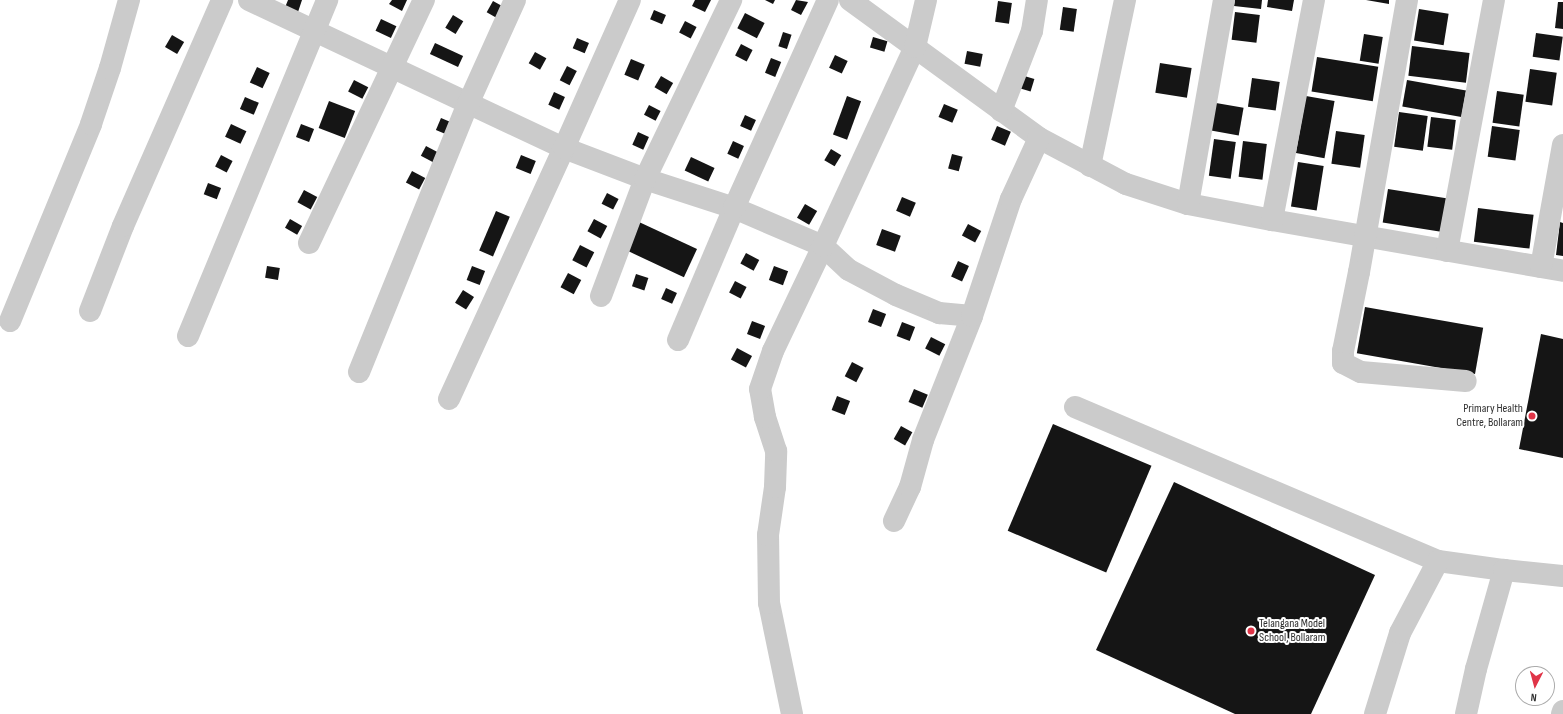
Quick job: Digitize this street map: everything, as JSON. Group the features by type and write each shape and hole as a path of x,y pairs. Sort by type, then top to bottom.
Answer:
{"street":[{"path":"10,322 91,124 110,68 129,0"},
{"path":"90,311 123,226 222,0"},
{"path":"249,0 564,148 645,179 734,208 824,246 849,270 896,295 939,313 972,316"},
{"path":"188,336 327,0"},
{"path":"309,243 424,0"},
{"path":"359,372 468,104 515,0"},
{"path":"449,399 630,0"},
{"path":"601,296 645,179 731,0"},
{"path":"678,340 734,208 828,0"},
{"path":"850,0 1039,138 1126,184 1188,204 1563,271"},
{"path":"792,714 769,603 768,535 775,487 776,451 765,417 760,389 773,351 824,246 915,47 926,0"},
{"path":"1001,111 1032,31 1037,0"},
{"path":"1090,166 1125,0"},
{"path":"1188,204 1224,0"},
{"path":"1272,220 1314,0"},
{"path":"1407,0 1343,351 1343,363 1361,372 1466,381"},
{"path":"1447,251 1494,0"},
{"path":"894,521 910,487 923,440 972,316 1011,199 1039,138"},
{"path":"1541,267 1563,145"},
{"path":"1075,407 1438,561 1563,576"},
{"path":"1374,714 1400,633 1438,561"},
{"path":"1466,714 1476,670 1504,570"}],"building":[{"path":"288,0 302,0 297,15 284,10"},
{"path":"392,0 407,0 402,11 389,4"},
{"path":"695,0 711,0 705,12 692,6"},
{"path":"765,0 775,0 773,4"},
{"path":"796,0 808,2 801,15 791,10"},
{"path":"1235,0 1262,0 1261,9 1234,6"},
{"path":"1268,0 1294,0 1292,11 1267,7"},
{"path":"1366,0 1389,0 1389,4"},
{"path":"493,1 504,7 498,19 487,12"},
{"path":"998,1 1012,3 1009,24 995,22"},
{"path":"1558,2 1563,2 1563,29 1555,28"},
{"path":"1063,7 1077,9 1074,32 1060,30"},
{"path":"1419,9 1449,14 1444,45 1414,41"},
{"path":"654,10 666,15 662,24 650,19"},
{"path":"1235,12 1260,15 1256,43 1232,40"},
{"path":"745,13 765,23 757,38 737,28"},
{"path":"453,15 463,21 456,34 445,28"},
{"path":"381,19 396,26 391,38 376,31"},
{"path":"685,21 697,27 691,38 679,33"},
{"path":"783,32 792,35 787,49 778,46"},
{"path":"1536,33 1563,37 1559,61 1533,57"},
{"path":"1364,34 1383,37 1379,64 1360,61"},
{"path":"172,35 184,42 177,54 165,47"},
{"path":"873,37 887,41 884,52 870,48"},
{"path":"577,38 589,43 585,53 573,48"},
{"path":"435,43 463,56 458,67 430,54"},
{"path":"741,44 753,50 747,61 735,56"},
{"path":"1412,46 1470,53 1466,83 1408,76"},
{"path":"967,51 983,54 980,67 965,64"},
{"path":"535,52 546,58 540,70 529,63"},
{"path":"835,55 848,61 842,74 829,68"},
{"path":"1317,57 1378,67 1373,101 1312,92"},
{"path":"771,58 781,62 775,77 765,73"},
{"path":"631,59 645,65 638,81 624,75"},
{"path":"1160,63 1192,68 1187,98 1155,93"},
{"path":"567,66 577,71 570,85 560,80"},
{"path":"257,67 270,73 263,88 250,82"},
{"path":"1530,69 1557,73 1552,105 1525,102"},
{"path":"1021,75 1034,79 1031,92 1017,87"},
{"path":"661,76 673,83 667,94 654,87"},
{"path":"1252,78 1280,82 1276,111 1248,107"},
{"path":"354,80 368,87 362,99 348,92"},
{"path":"1407,80 1466,90 1461,117 1402,107"},
{"path":"1497,91 1524,95 1519,126 1493,123"},
{"path":"554,92 565,97 559,110 548,105"},
{"path":"847,96 861,101 847,140 833,135"},
{"path":"1306,96 1335,101 1324,158 1296,153"},
{"path":"245,97 259,103 254,115 240,109"},
{"path":"329,101 355,111 345,138 319,128"},
{"path":"1216,103 1244,108 1239,135 1211,131"},
{"path":"944,104 958,110 952,123 939,117"},
{"path":"649,105 661,111 656,121 644,115"},
{"path":"1399,112 1428,116 1423,151 1394,147"},
{"path":"745,115 756,120 751,131 740,126"},
{"path":"1431,117 1456,120 1452,150 1427,147"},
{"path":"441,118 453,123 448,135 436,130"},
{"path":"231,124 246,131 240,144 225,137"},
{"path":"301,124 314,129 309,142 296,137"},
{"path":"997,126 1011,132 1005,146 991,140"},
{"path":"1492,126 1520,130 1515,161 1488,157"},
{"path":"1336,131 1365,135 1360,168 1331,164"},
{"path":"638,132 649,137 643,150 632,145"},
{"path":"1214,139 1236,142 1231,179 1209,176"},
{"path":"733,141 744,146 738,159 727,154"},
{"path":"1243,141 1267,144 1262,180 1239,177"},
{"path":"426,146 439,153 434,163 421,156"},
{"path":"831,149 841,155 835,166 824,160"},
{"path":"952,154 963,157 959,171 948,168"},
{"path":"221,155 233,161 227,172 215,167"},
{"path":"521,155 536,161 531,174 516,168"},
{"path":"691,157 715,168 708,182 685,171"},
{"path":"1298,162 1324,166 1317,211 1291,206"},
{"path":"412,171 425,178 419,190 406,182"},
{"path":"208,183 221,188 217,199 204,194"},
{"path":"1388,189 1446,198 1441,232 1383,223"},
{"path":"304,190 317,197 311,209 297,202"},
{"path":"607,193 619,199 613,210 602,204"},
{"path":"902,197 916,203 910,217 896,211"},
{"path":"805,204 817,211 809,225 797,218"},
{"path":"1478,208 1534,215 1529,249 1474,242"},
{"path":"496,211 510,217 493,256 479,251"},
{"path":"290,219 302,226 297,235 285,228"},
{"path":"594,219 607,226 601,238 587,231"},
{"path":"639,222 697,249 684,277 626,250"},
{"path":"1560,222 1563,223 1563,256 1556,255"},
{"path":"968,224 981,231 975,243 962,235"},
{"path":"882,229 901,236 895,252 876,245"},
{"path":"580,245 594,252 587,267 572,260"},
{"path":"746,253 759,260 754,271 740,264"},
{"path":"958,261 969,266 962,281 951,277"},
{"path":"267,266 280,268 278,280 265,278"},
{"path":"472,266 485,271 480,285 467,280"},
{"path":"774,266 788,271 783,285 769,280"},
{"path":"568,273 581,280 574,294 560,287"},
{"path":"636,274 648,278 644,290 632,286"},
{"path":"735,281 747,287 741,298 729,293"},
{"path":"666,288 677,293 672,304 661,299"},
{"path":"463,290 474,297 466,310 455,303"},
{"path":"1365,307 1483,328 1475,374 1357,353"},
{"path":"873,309 886,314 881,327 868,322"},
{"path":"752,321 765,326 760,339 747,334"},
{"path":"902,322 915,327 910,341 897,336"},
{"path":"1541,334 1563,339 1563,458 1519,449"},
{"path":"931,337 945,344 939,356 925,349"},
{"path":"737,348 752,356 746,367 731,359"},
{"path":"852,362 864,368 856,382 845,376"},
{"path":"914,389 928,395 922,408 909,402"},
{"path":"837,396 850,401 845,415 832,410"},
{"path":"1053,424 1151,466 1106,573 1008,531"},
{"path":"901,426 912,432 905,445 894,439"},
{"path":"1174,482 1375,575 1311,714 1235,714 1096,650"}],"place":[{"name":"Primary Health Centre, Bollaram","path":"1532,416"},
{"name":"Telangana Model School, Bollaram","path":"1251,631"}]}
